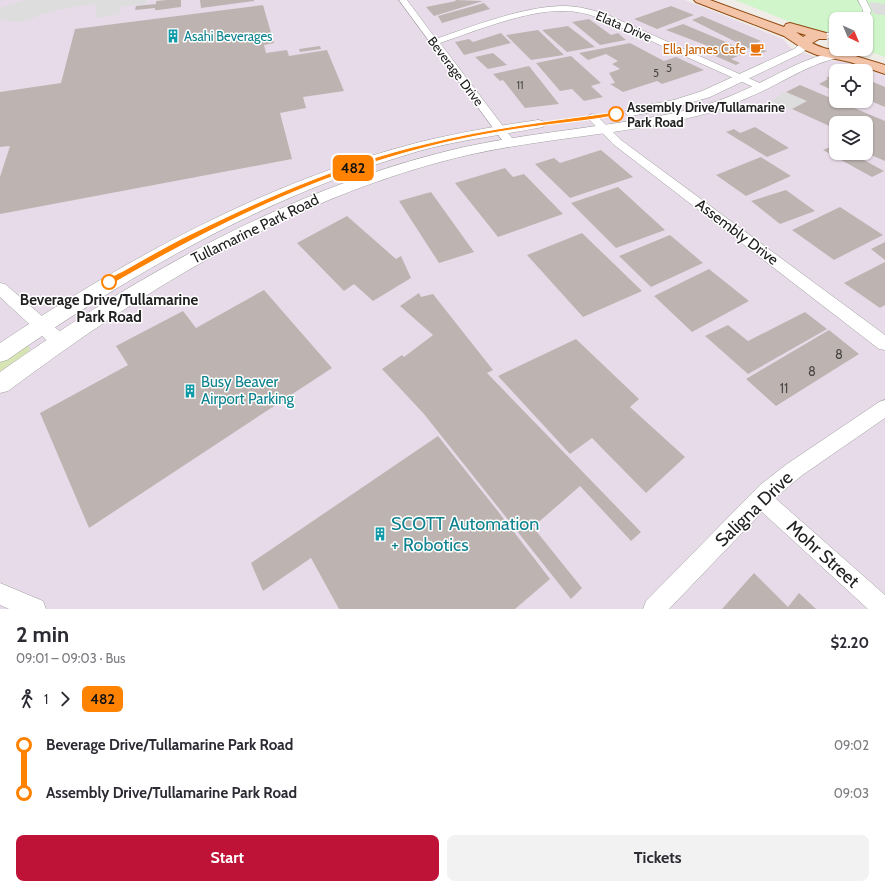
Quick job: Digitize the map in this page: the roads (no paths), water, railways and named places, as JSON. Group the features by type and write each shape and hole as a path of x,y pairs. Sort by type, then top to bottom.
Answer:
{"main road":[{"path":"700,0 788,33 817,50 829,52"},
{"path":"717,0 802,31 829,36"},
{"path":"806,44 806,40 810,38 829,36"},
{"path":"848,56 885,70"},
{"path":"871,56 885,62"}],"street":[{"name":"Beverage Drive","path":"403,0 505,136"},
{"path":"862,0 867,12"},
{"name":"Elata Drive","path":"435,42 535,10 555,8 574,9 588,11 605,17 761,86"},
{"name":"Tullamarine Park Road","path":"0,384 101,314 174,268 212,247 295,207 405,167 462,152 505,136 592,117 644,110 676,103 706,94 798,51 806,44"},
{"name":"Tullamarine Park Road","path":"0,354 41,325 118,277 165,250 224,220 279,195 339,172 404,151 450,139 602,129 691,114 719,105 816,59 829,56"},
{"name":"Assembly Drive","path":"592,117 602,129 617,142 885,344"},
{"path":"0,288 60,342"},
{"name":"Saligna Drive","path":"654,609 761,498 794,470 885,408"},
{"name":"Mohr Street","path":"761,498 884,609"},
{"path":"0,594 35,609"}],"place":[{"name":"Asahi Beverages","path":"173,36"},
{"name":"Ella James Cafe","path":"757,49"},
{"name":"Assembly Drive/Tullamarine Park Road","path":"616,114"},
{"name":"Beverage Drive/Tullamarine Park Road","path":"109,282"},
{"name":"Busy Beaver Airport Parking","path":"190,391"},
{"name":"SCOTT Automation + Robotics","path":"380,534"}]}
